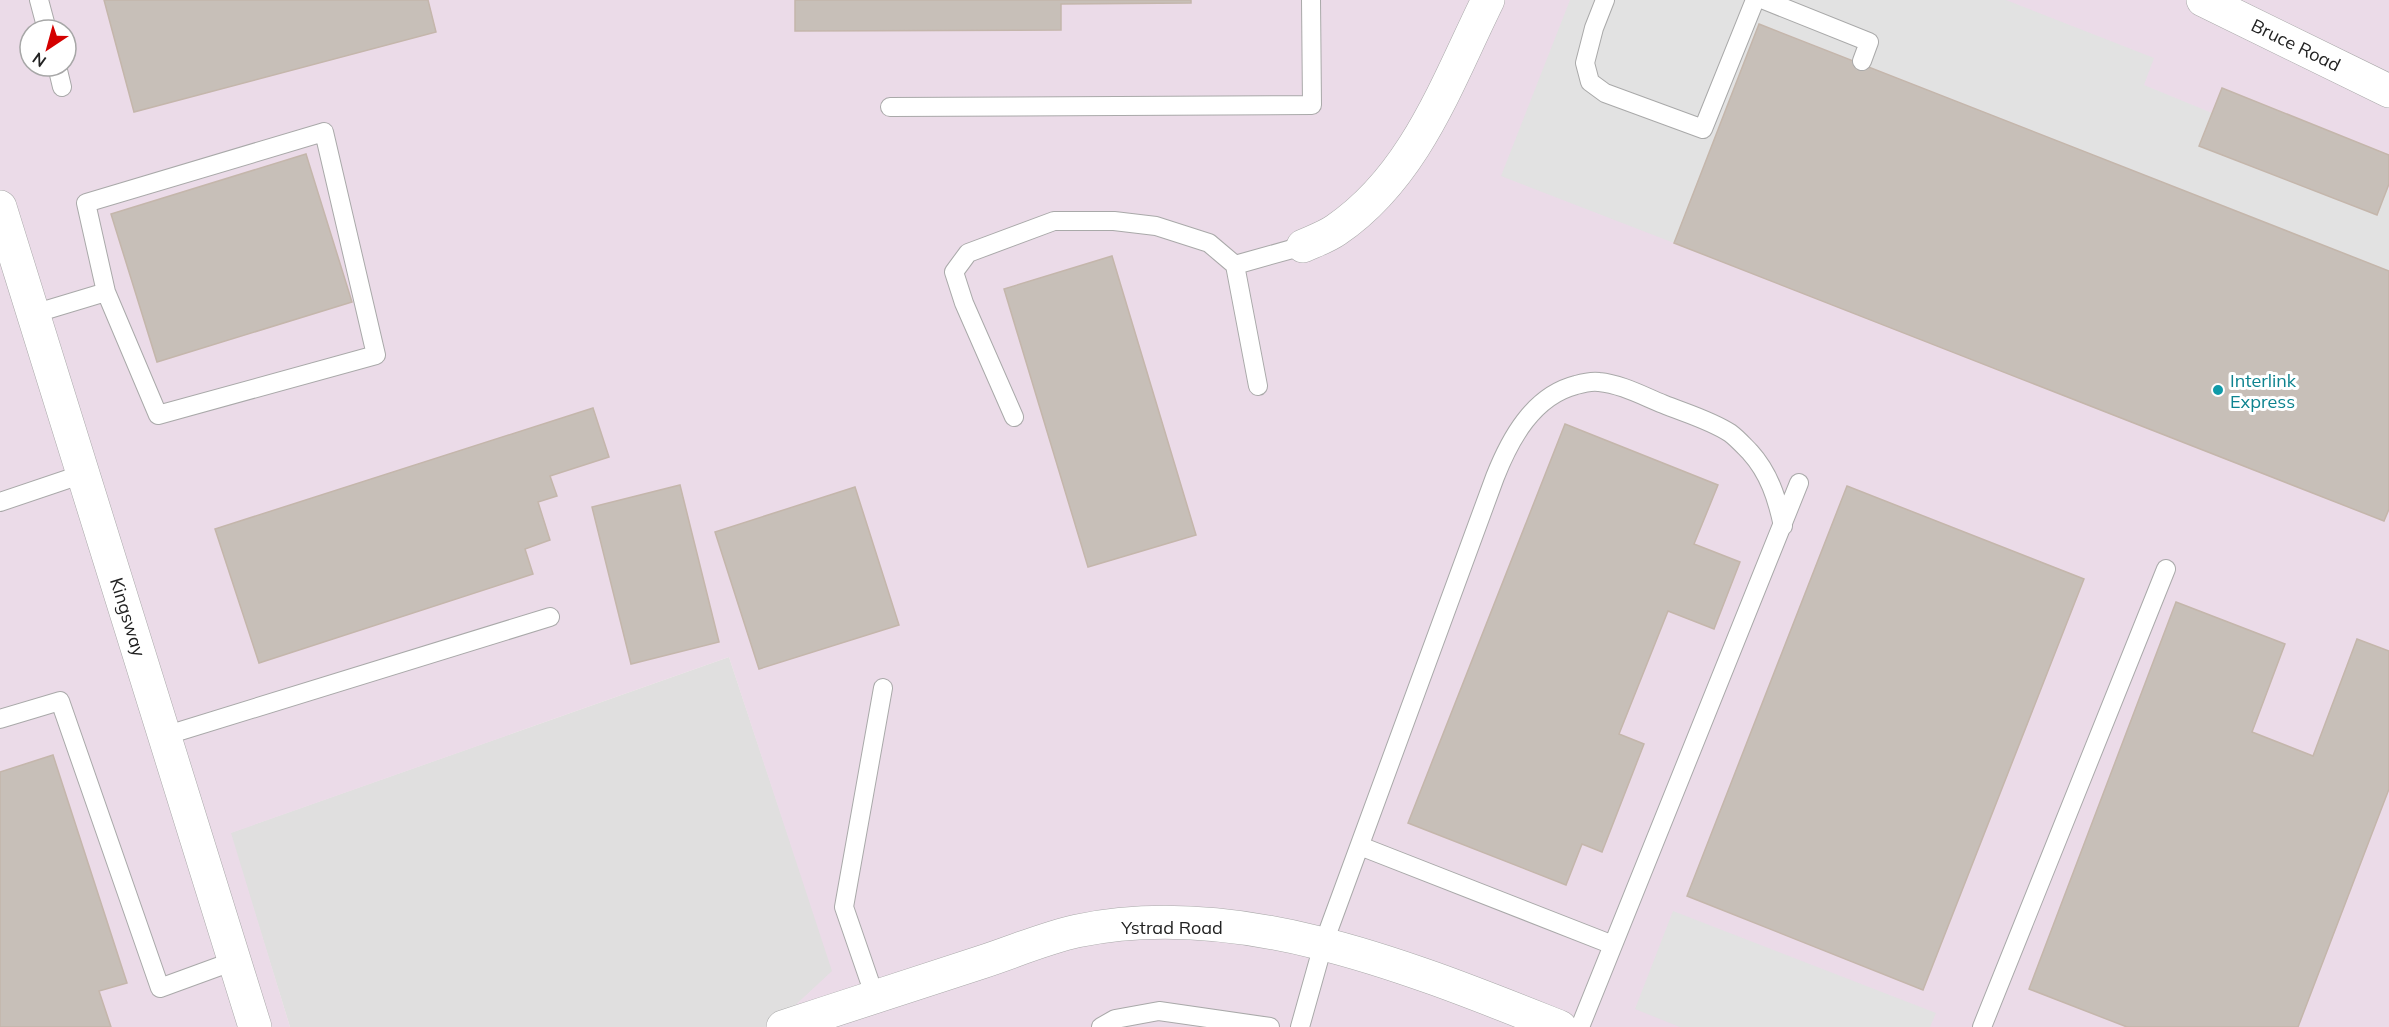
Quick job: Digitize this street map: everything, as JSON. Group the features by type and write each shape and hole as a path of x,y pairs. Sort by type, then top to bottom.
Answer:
{"street":[{"path":"1303,246 1334,231 1363,209 1392,180 1417,144 1488,0"},
{"name":"Bruce Road","path":"2203,0 2389,91"},
{"name":"Kingsway","path":"0,207 255,1027"},
{"name":"Ystrad Road","path":"783,1027 1076,932 1156,923 1215,924 1284,936 1397,964 1560,1027"}],"lane":[{"path":"39,0 44,18"},
{"path":"890,107 1312,105 1311,0"},
{"path":"1605,0 1594,28 1585,63 1590,82 1605,93 1703,129 1755,0"},
{"path":"1764,0 1869,42 1862,61"},
{"path":"60,78 62,87"},
{"path":"324,132 376,356 158,415 106,292 86,204 324,132"},
{"path":"1014,417 964,303 954,272 968,253 1054,221 1114,221 1156,226 1209,243 1235,266 1258,386"},
{"path":"1235,266 1303,246"},
{"path":"33,314 106,292"},
{"path":"1300,1027 1323,945 1504,454 1533,412 1545,400 1576,385 1597,382 1618,386 1724,430 1751,453 1766,474 1775,492 1783,526"},
{"path":"0,502 83,474"},
{"path":"1580,1027 1799,483"},
{"path":"1982,1027 2166,569"},
{"path":"164,736 550,617"},
{"path":"875,997 844,907 883,688"},
{"path":"0,719 60,701 160,988 234,961"},
{"path":"1360,846 1613,945"},
{"path":"1101,1027 1115,1019 1159,1011 1270,1027"}],"shaded area":[{"path":"0,0 2389,0 2389,1027 772,1027 832,971 729,657 231,833 290,1027 0,1027"},
{"path":"1570,0 2006,0 2154,58 2144,85 2212,113 2200,146 2376,215 2387,189 2389,190 2389,271 1760,24 1674,243 1501,176"},
{"path":"729,657 833,971 772,1027 290,1027 230,833"},
{"path":"1673,911 1936,1013 1930,1027 1680,1027 1635,1009"}],"building":[{"path":"104,0 428,0 436,32 134,112"},
{"path":"795,0 1191,0 1191,3 1061,4 1061,30 795,31"},
{"name":"Interlink Express","path":"1759,24 2389,271 2389,509 2384,521 1674,243"},
{"path":"2222,88 2389,155 2389,184 2377,215 2199,146"},
{"path":"306,154 352,302 157,362 111,214"},
{"path":"1112,256 1196,535 1088,567 1004,289"},
{"path":"593,408 609,457 550,476 557,496 538,502 550,540 525,549 533,574 259,663 215,529"},
{"path":"1565,424 1718,485 1694,544 1740,562 1714,629 1668,611 1619,734 1644,744 1602,852 1582,844 1566,885 1408,823"},
{"path":"680,485 719,642 631,664 592,507"},
{"path":"1847,486 2084,579 1923,990 1687,896"},
{"path":"855,487 899,625 759,669 715,532"},
{"path":"2176,602 2285,644 2252,732 2313,756 2357,639 2389,651 2389,789 2298,1027 2127,1027 2029,989"},
{"path":"53,755 127,983 99,991 111,1027 0,1027 0,772"}],"place":[{"name":"Interlink Express","path":"2218,390"}]}
